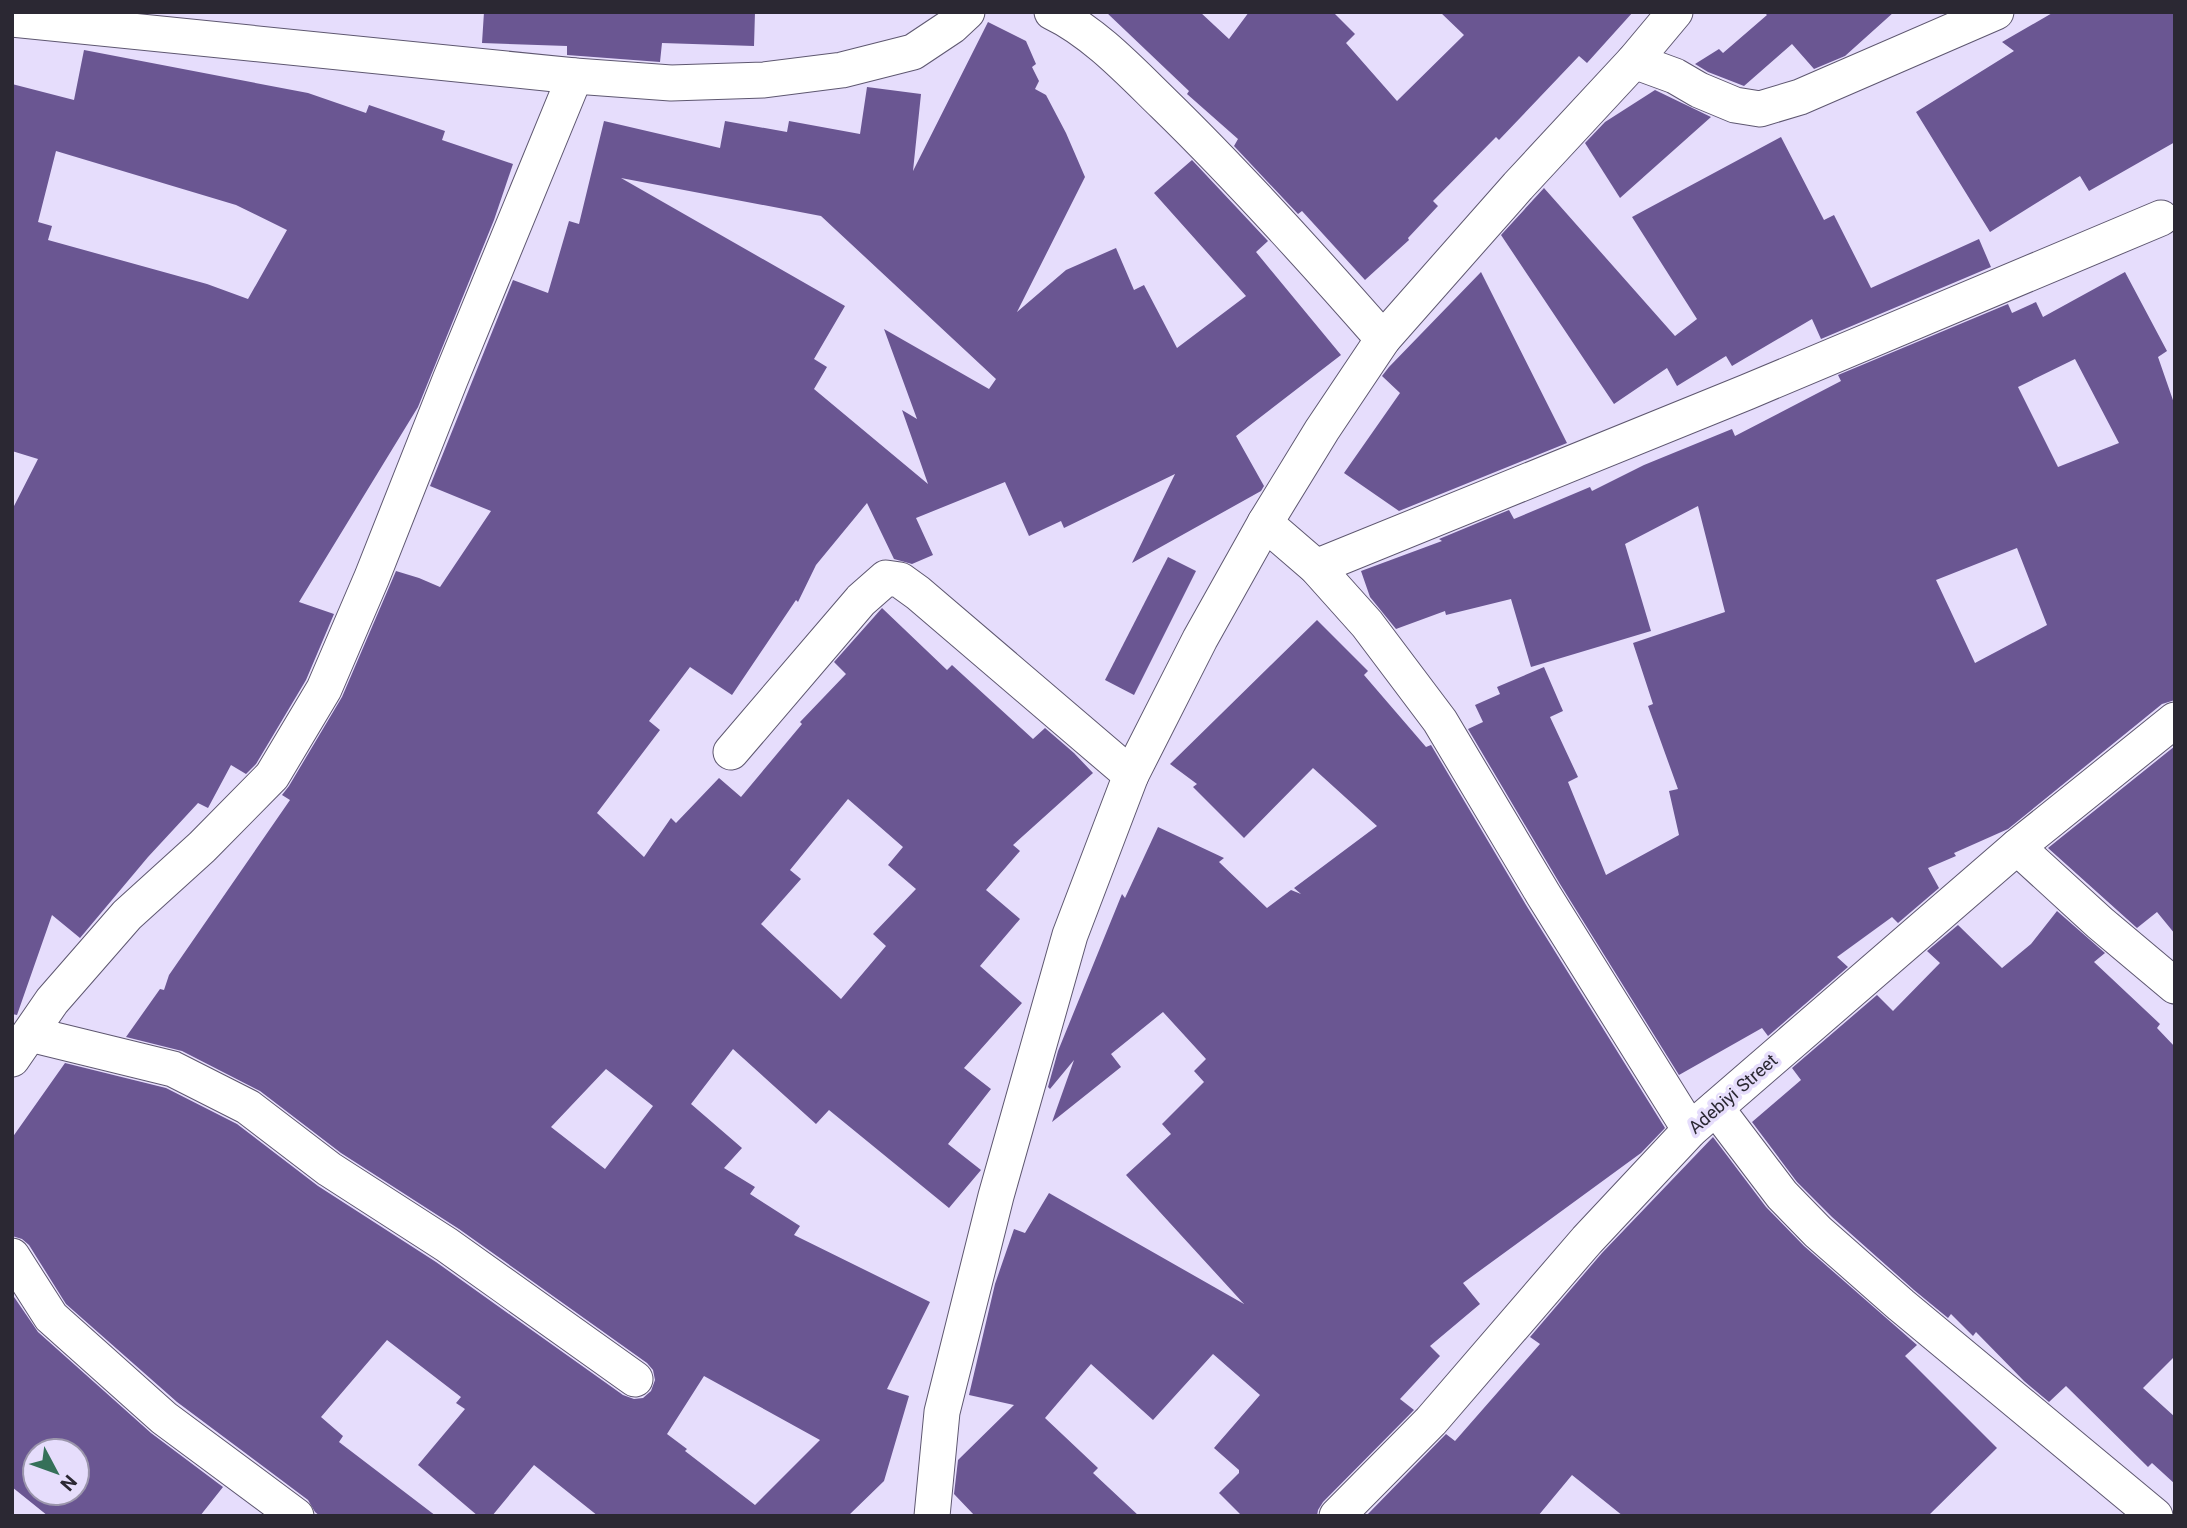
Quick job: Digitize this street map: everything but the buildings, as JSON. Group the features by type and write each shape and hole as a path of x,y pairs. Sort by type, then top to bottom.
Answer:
{"street":[{"path":"12,19 575,76 671,83 764,80 842,70 913,52 952,26 967,12"},
{"path":"1052,12 1118,60 1208,147 1301,245 1384,339"},
{"path":"932,1516 942,1412 996,1196 1070,935 1131,775 1200,639 1265,523 1322,430 1384,339 1675,12"},
{"path":"1634,61 1675,76 1699,90 1735,105 1760,109 1800,97 1996,12"},
{"path":"575,76 324,689 272,776 202,847 127,915 51,1001 21,1046 173,1069 248,1107 329,1169 447,1245 635,1379"},
{"path":"1316,567 1735,397 2161,218"},
{"path":"1265,523 1316,567 1367,624 1440,721 1543,894 1703,1119 1818,1232 1901,1305 2155,1516"},
{"path":"731,752 862,600 886,578 900,580 918,593 1131,775"},
{"name":"Adebiyi Street","path":"1337,1516 1431,1421 1587,1240 1703,1119 2017,847 2175,720"},
{"path":"2017,847 2100,923 2175,985"},
{"path":"12,1256 51,1317 164,1418 296,1516"}]}
